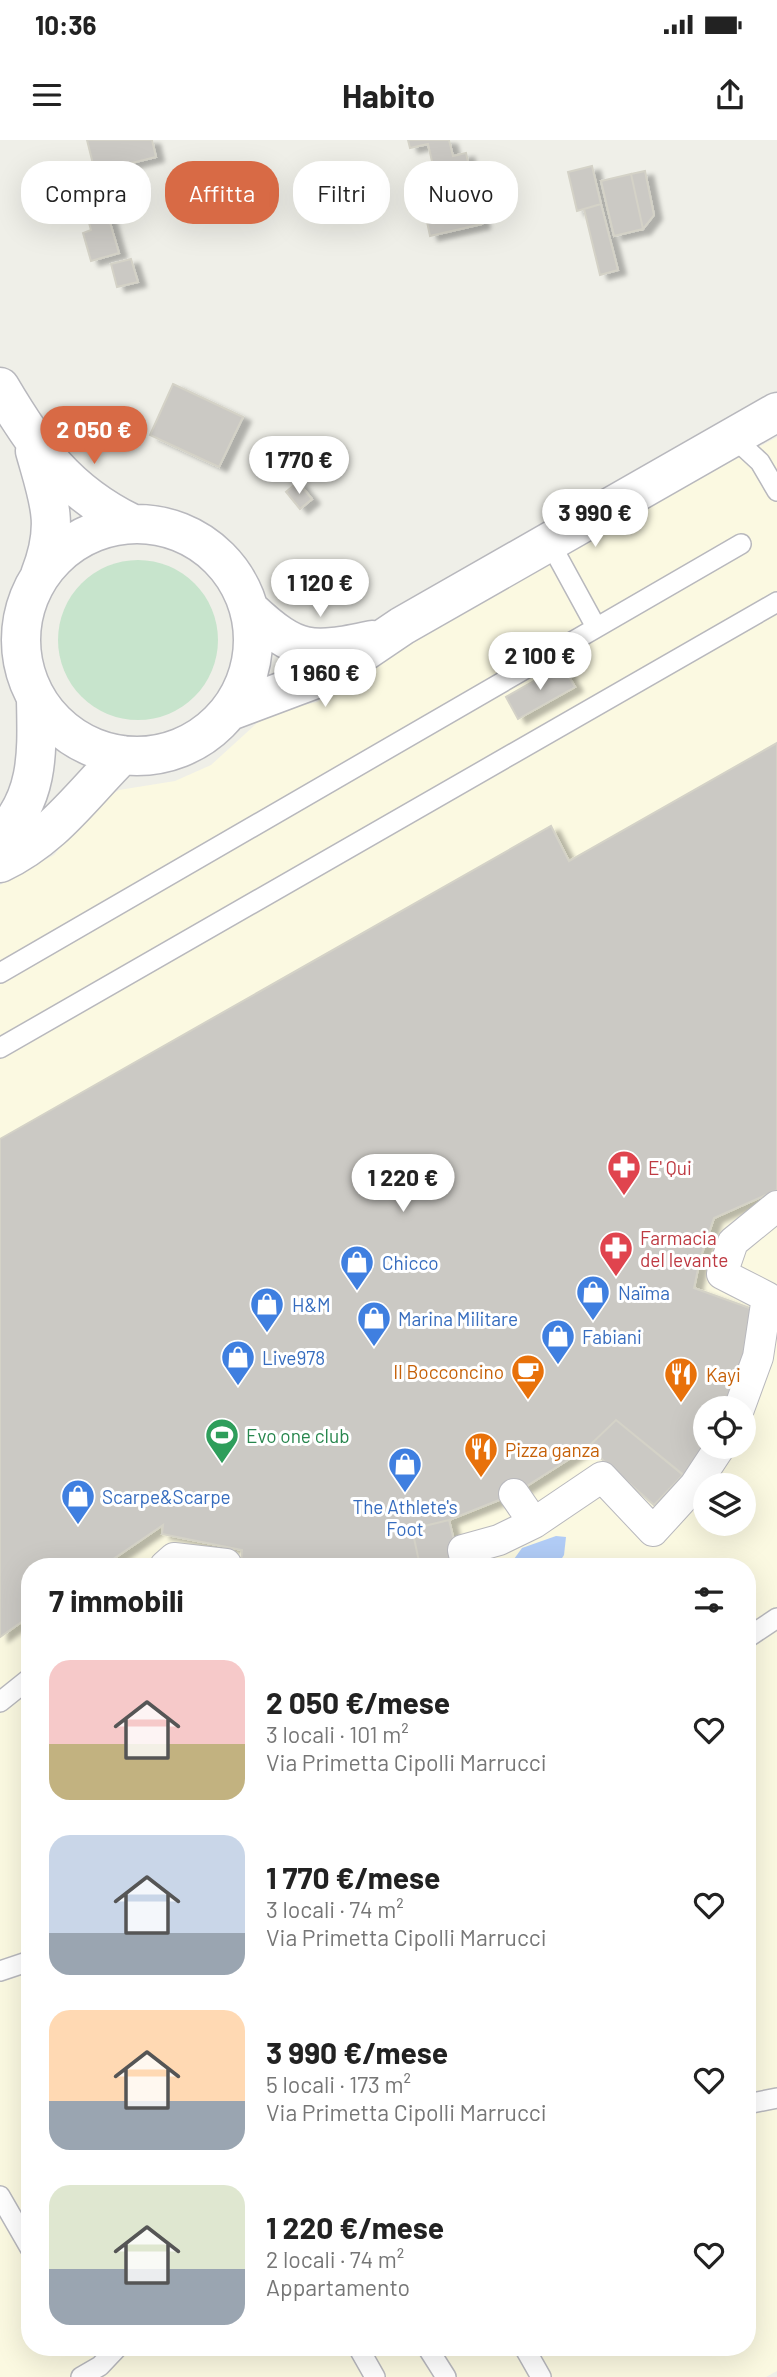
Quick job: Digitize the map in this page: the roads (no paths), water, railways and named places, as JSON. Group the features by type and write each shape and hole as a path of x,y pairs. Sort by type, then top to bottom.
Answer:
{"street":[{"path":"0,387 33,442 85,497 131,523"},
{"path":"230,711 334,672 384,637 777,412"},
{"path":"33,442 49,501 52,527 49,551 26,606 20,637 24,670 37,699 56,724 76,739 98,750 122,755 163,754 180,749 216,726 230,711 245,683 253,653 250,610"},
{"path":"39,577 63,549 95,531 131,523 163,526 205,545 229,566 250,610 271,630 290,642 315,649 384,637"},
{"path":"0,838 24,808 31,792 36,761 37,699"},
{"path":"0,863 39,842 122,755"},
{"path":"744,1396 758,1357 767,1297 722,1274 713,1261 777,1206"},
{"path":"465,1558 463,1550 499,1540 534,1523 572,1500 602,1477 653,1531 695,1485 712,1459"},
{"path":"514,1493 534,1523"}],"lane":[{"path":"733,437 760,462 777,491"},
{"path":"549,541 596,627"},
{"path":"0,972 741,544"},
{"path":"0,1048 777,602"},
{"path":"756,1632 777,1618"},
{"path":"0,1702 21,1685"},
{"path":"0,1970 21,1964"},
{"path":"756,2102 777,2098"},
{"path":"0,2196 21,2232"},
{"path":"81,2377 103,2372 113,2356"},
{"path":"363,2356 374,2377"},
{"path":"433,2356 446,2377"},
{"path":"529,2356 541,2377"}],"water":[{"path":"556,1536 566,1537 562,1558 515,1558 522,1548"}],"place":[{"name":"E' Qui","path":"624,1197"},
{"name":"Farmacia del levante","path":"616,1278"},
{"name":"Chicco","path":"357,1292"},
{"name":"Naïma","path":"593,1322"},
{"name":"H&M","path":"267,1334"},
{"name":"Marina Militare","path":"374,1348"},
{"name":"Fabiani","path":"558,1366"},
{"name":"Live978","path":"238,1387"},
{"name":"Il Bocconcino","path":"528,1401"},
{"name":"Kayi","path":"681,1404"},
{"name":"Evo one club","path":"222,1465"},
{"name":"Pizza ganza","path":"481,1479"},
{"name":"The Athlete's Foot","path":"405,1494"},
{"name":"Scarpe&Scarpe","path":"78,1526"}]}
